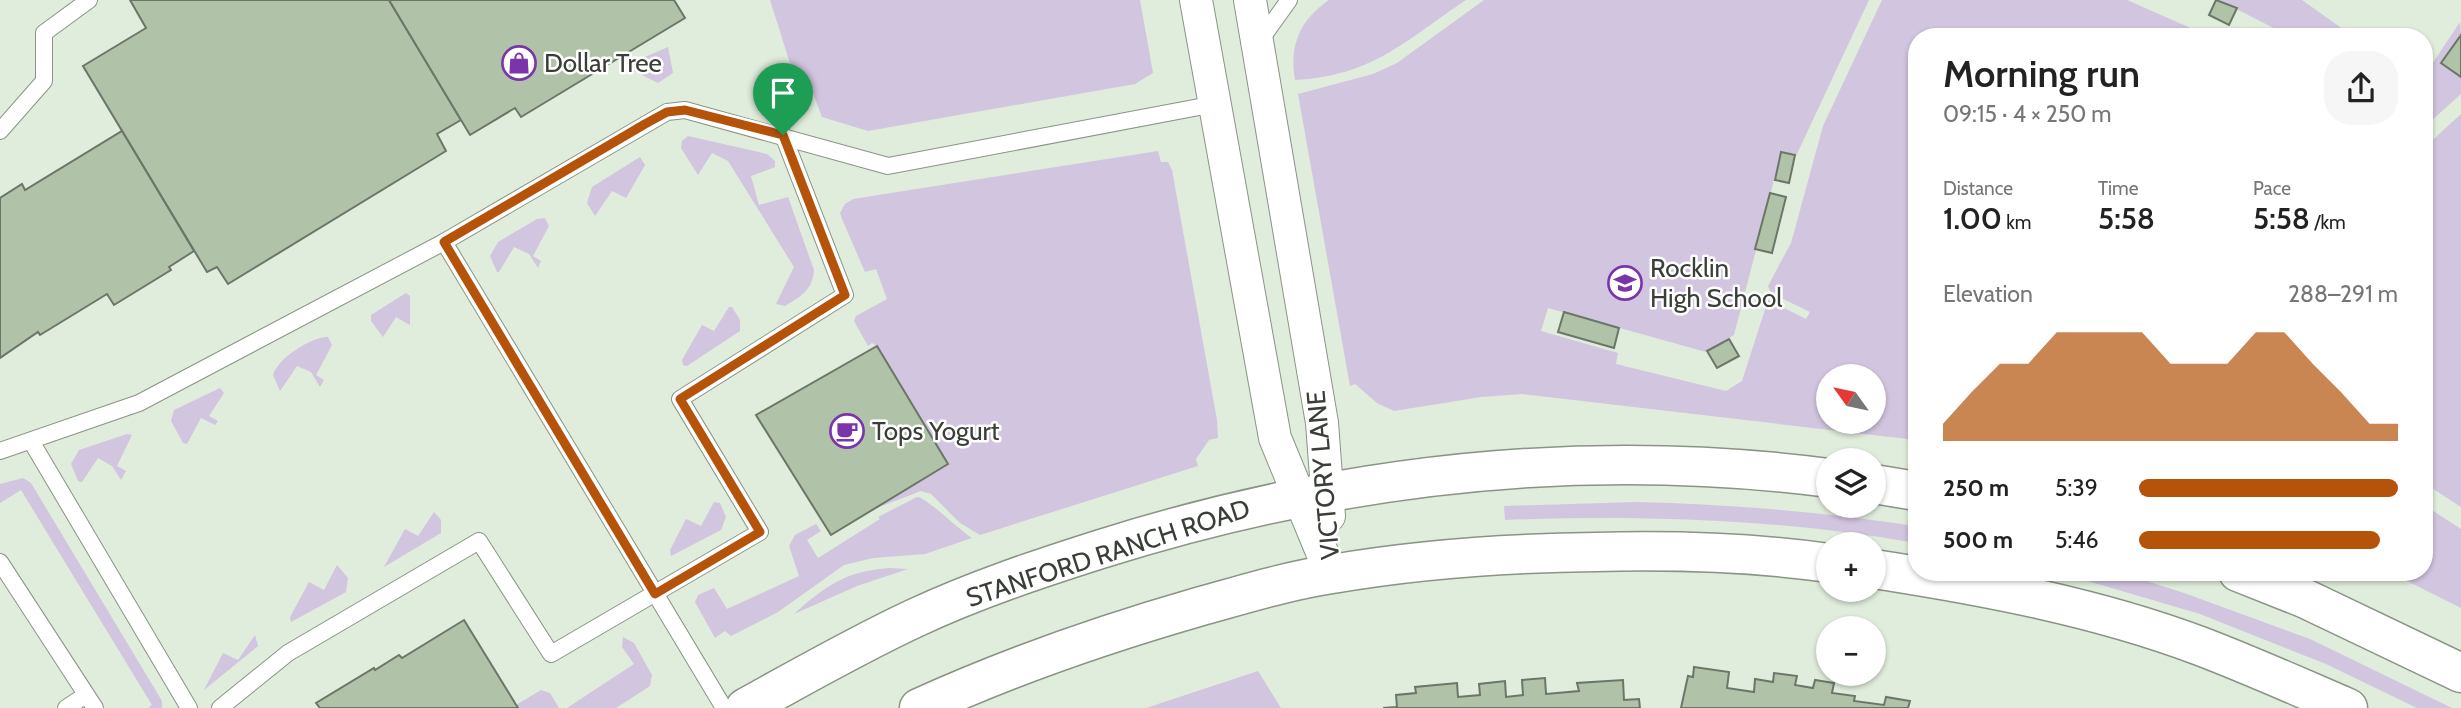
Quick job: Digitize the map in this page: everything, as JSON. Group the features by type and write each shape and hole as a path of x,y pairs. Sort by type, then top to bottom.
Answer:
{"main road":[{"name":"STANFORD RANCH ROAD","path":"745,708 916,617 998,583 1168,528 1314,493 1435,475 1531,467 1704,468 1816,477"},
{"path":"1886,486 1908,490"},
{"path":"919,708 1028,661 1108,632 1273,586 1331,574 1444,559 1530,553 1700,551 1816,562"},
{"path":"1886,571 1908,574"},
{"path":"1953,581 2121,621 2200,646 2348,708"},
{"path":"2261,581 2306,599 2461,673"}],"street":[{"name":"VICTORY LANE","path":"1196,0 1275,438 1314,493"},
{"name":"VICTORY LANE","path":"1250,0 1322,423 1314,493 1331,574"}],"lane":[{"path":"0,131 44,81 44,33 89,0"},
{"path":"1258,44 1289,0"},
{"path":"0,450 139,403 444,242 667,112 685,110 888,166 1215,104"},
{"path":"220,708 288,653 479,541 551,654 760,532 680,399 845,295 783,135"},
{"path":"444,242 724,708"},
{"path":"31,441 189,708"},
{"path":"0,562 90,701 66,708"}],"shaded area":[{"path":"770,0 1140,0 1153,73 1135,84 868,131 822,117 809,83 794,76"},
{"path":"1329,0 1466,0 1406,42 1368,63 1322,77 1295,80 1294,56 1299,34 1311,16"},
{"name":"Rocklin High School","path":"1484,0 1869,0 1796,156 1781,153 1734,335 1706,352 1548,308 1541,331 1618,353 1616,364 1726,391 1742,381 1768,300 1806,319 1810,312 1771,293 1768,286 1791,243 1823,126 1882,0 2127,0 2191,28 1908,28 1908,439 1865,434 1886,434 1886,364 1816,364 1816,428 1522,394 1481,397 1394,411 1377,403 1355,384 1350,386 1298,94 1373,74 1397,63"},
{"path":"2219,0 2302,0 2341,28 2273,28"},
{"path":"2460,22 2461,35 2442,63 2461,77 2461,94 2433,119 2433,62"},
{"path":"668,47 673,73 658,83 624,66"},
{"path":"2461,114 2461,507 2433,489 2433,140"},
{"path":"688,136 767,154 775,161 775,167 751,176 759,205 788,197 814,270 811,283 801,296 785,306 776,304 794,267 728,161 712,153 698,175 681,148 682,141"},
{"path":"1158,151 1161,162 1168,162 1172,170 1217,420 1218,438 1209,440 1196,459 1198,466 980,535 960,523 931,494 921,491 874,509 948,464 877,346 872,343 868,346 854,321 856,316 887,299 876,269 865,272 840,213 845,204 853,199"},
{"path":"640,157 645,165 626,198 612,191 595,216 587,203 592,187"},
{"path":"545,218 549,226 533,256 541,261 538,268 529,254 514,247 497,272 490,256 498,242 537,219"},
{"path":"406,293 410,296 410,325 396,317 383,337 371,321 371,315"},
{"path":"729,307 732,307 740,320 740,331 687,366 683,365 682,360 702,325 714,331"},
{"path":"328,337 332,345 316,375 324,380 320,387 311,372 297,366 280,391 273,375 281,362 305,344"},
{"path":"220,388 224,393 209,416 218,421 215,425 201,418 187,444 183,443 171,421 174,410"},
{"path":"127,434 132,435 117,466 126,471 121,480 112,466 98,458 82,482 78,481 71,464 79,450"},
{"path":"23,478 31,483 162,701 162,708 148,708 152,705 21,490 0,503 0,484"},
{"path":"917,497 928,502 972,538 925,554 873,558 844,565 778,612 731,636 725,631 715,638 695,602 698,595 714,588 727,609 799,576 789,546 795,535 816,524 821,531 807,540 818,558 880,519 878,517"},
{"path":"714,502 720,503 726,517 721,530 671,556 670,550 686,519 701,526"},
{"path":"1635,502 1705,505 1776,509 1816,514 1816,518 1854,518 1908,525 1908,542 1886,538 1886,532 1840,532 1711,521 1608,518 1505,520 1504,506"},
{"path":"2433,511 2461,529 2461,608 2407,581 2433,581"},
{"path":"434,512 441,520 441,533 384,567 405,529 418,536"},
{"path":"337,565 348,578 346,592 291,622 290,617 309,582 324,590"},
{"path":"889,568 908,569 857,586 794,614 816,595 848,576"},
{"path":"2088,581 2147,581 2187,594 2310,639 2452,708 2417,708 2326,664 2200,614"},
{"path":"255,635 258,646 204,690 223,653 238,660"},
{"path":"623,637 634,643 652,675 650,686 616,708 567,708 634,664 622,647"},
{"path":"1258,671 1281,708 1146,708"},
{"path":"541,690 550,693 559,708 518,708 516,705"}],"building":[{"path":"130,0 389,0 461,120 437,134 446,151 228,284 217,267 207,272 83,66 146,28"},
{"name":"Dollar Tree","path":"389,0 674,0 685,18 521,117 515,108 470,135"},
{"path":"2216,0 2237,8 2229,25 2209,15"},
{"path":"2461,35 2461,77 2441,63"},
{"path":"122,131 194,251 169,267 171,270 114,305 107,294 40,335 38,332 0,358 0,198 22,184 25,190"},
{"path":"1781,152 1795,155 1789,183 1775,180"},
{"path":"1770,193 1786,197 1772,253 1755,249"},
{"path":"1564,312 1619,328 1614,348 1558,332"},
{"path":"1729,339 1739,356 1717,368 1707,351"},
{"name":"Tops Yogurt","path":"877,346 948,464 831,535 756,415"},
{"path":"464,620 518,708 320,708 316,703 374,668 375,670 399,655 402,658"},
{"path":"1694,667 1729,672 1727,688 1754,692 1755,679 1773,682 1774,673 1797,676 1795,685 1813,688 1815,680 1816,686 1833,686 1832,693 1855,696 1854,701 1884,705 1886,697 1910,701 1908,708 1681,708 1688,676 1693,677"},
{"path":"1545,678 1546,694 1579,691 1577,683 1623,680 1624,700 1639,699 1640,708 1383,708 1397,707 1396,695 1416,693 1415,687 1457,683 1458,697 1480,695 1479,684 1505,681 1506,697 1523,695 1522,680"}],"place":[{"name":"Dollar Tree","path":"519,63"},
{"name":"Rocklin High School","path":"1625,283"},
{"name":"Tops Yogurt","path":"847,431"}],"route":[{"path":"685,110 783,135 845,295 680,399 760,532 655,594 444,242 667,112 685,110"}]}
